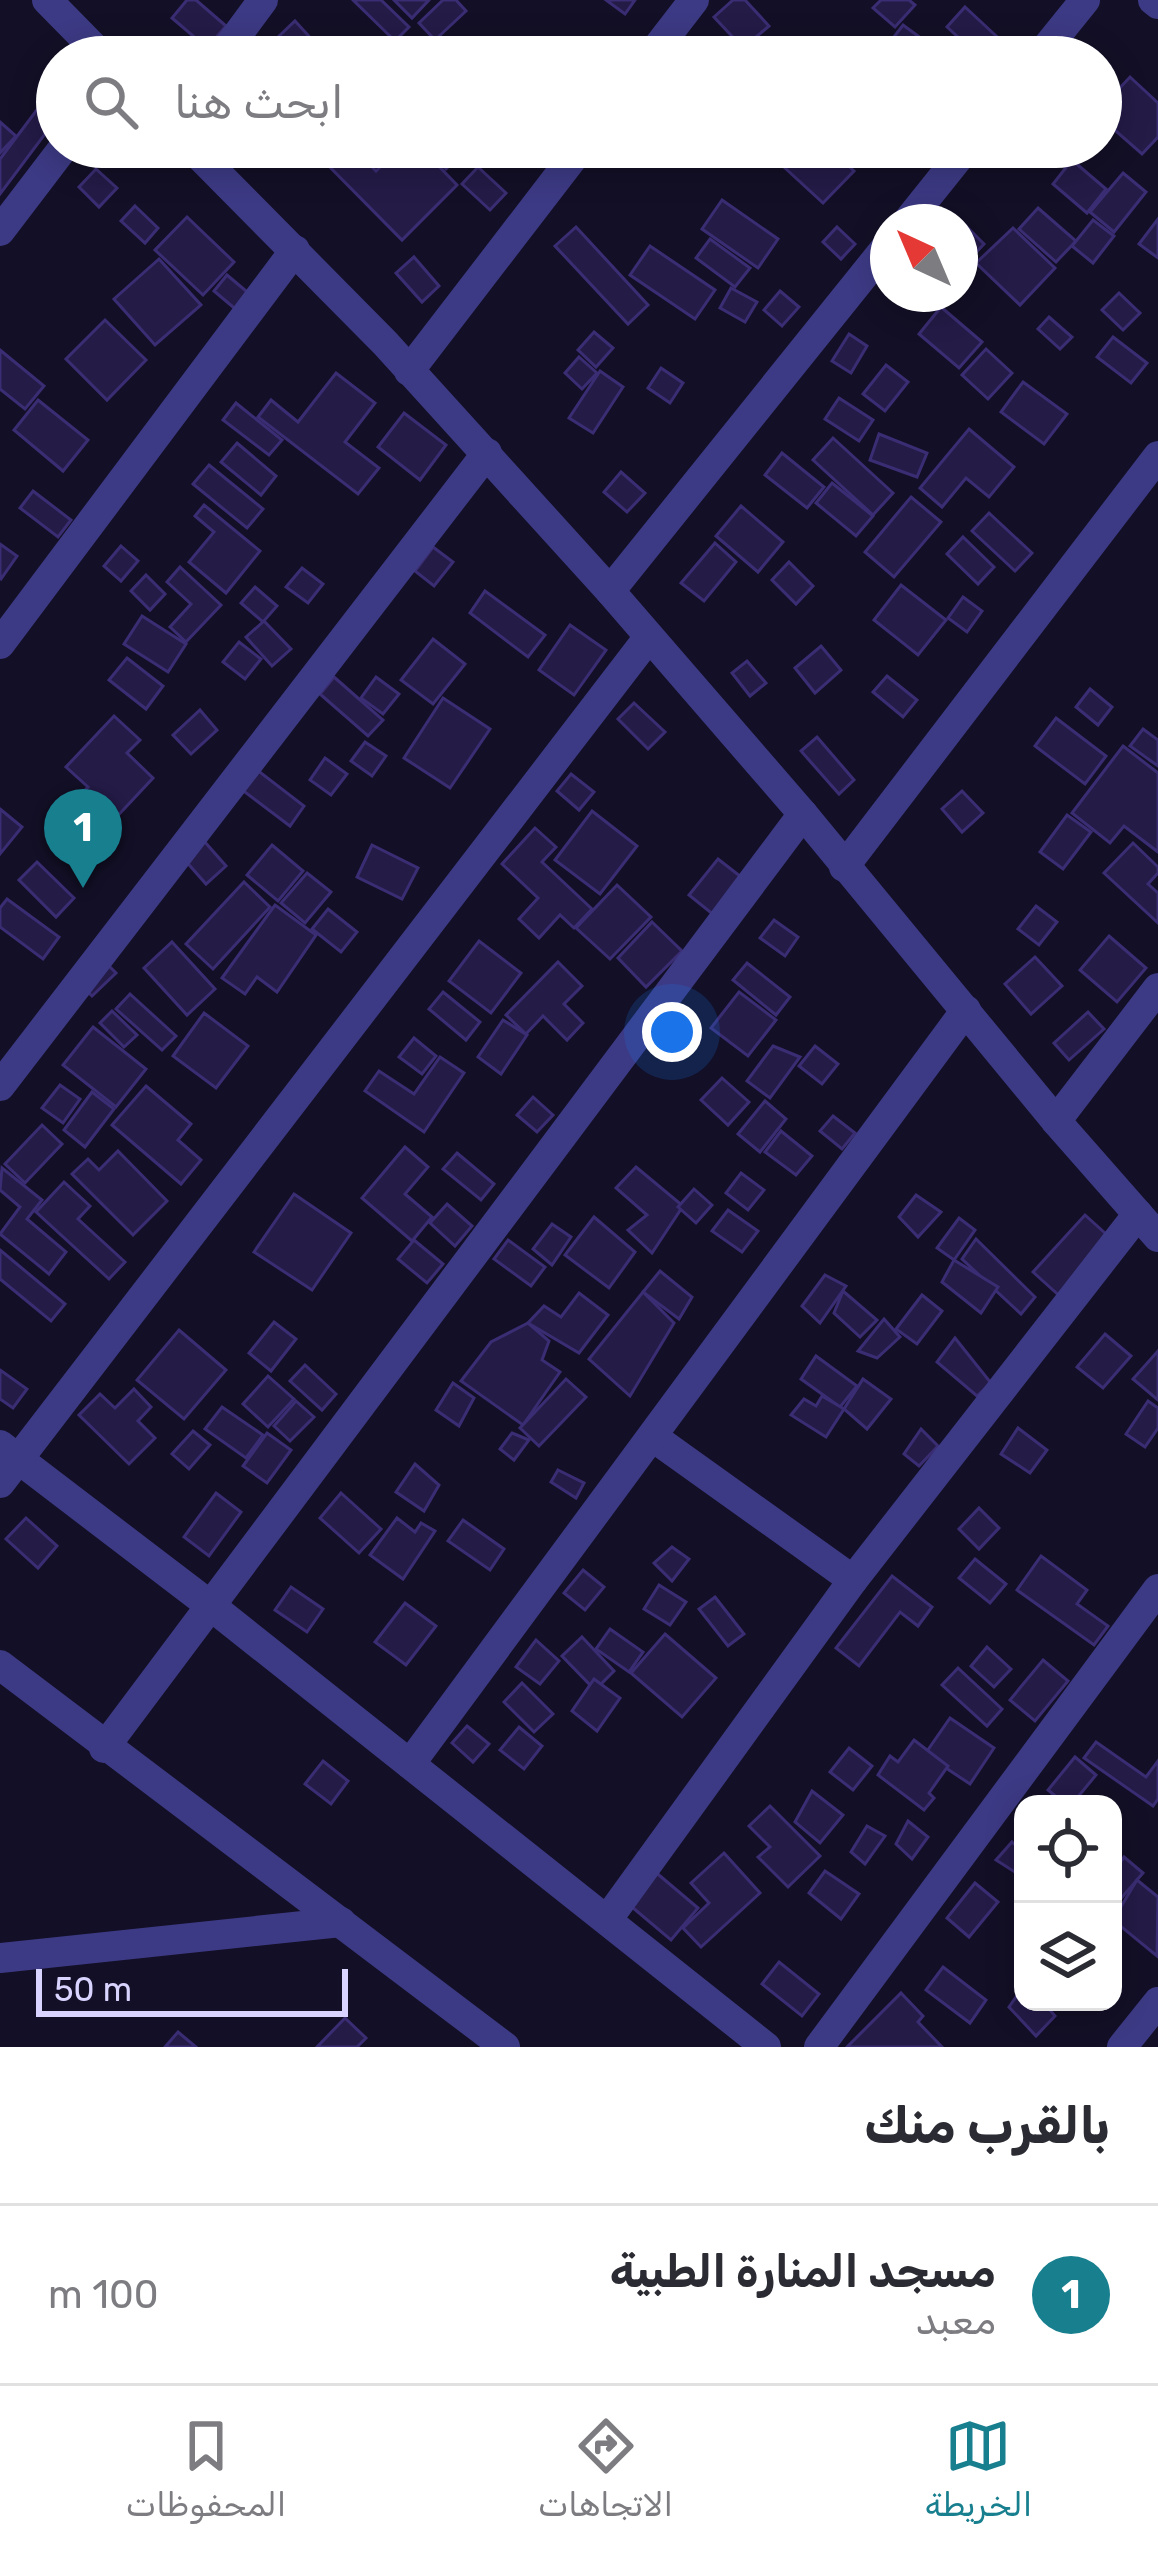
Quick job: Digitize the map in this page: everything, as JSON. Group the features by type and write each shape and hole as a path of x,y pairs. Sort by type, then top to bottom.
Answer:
{"street":[{"path":"47,0 83,36"},
{"path":"236,36 263,0"},
{"path":"666,36 694,0"},
{"path":"1056,36 1085,0"},
{"path":"0,231 48,168"},
{"path":"212,168 409,370 610,591 1148,1226 853,1580 607,1920"},
{"path":"409,370 565,168"},
{"path":"921,204 950,168"},
{"path":"0,644 295,250"},
{"path":"610,591 870,267"},
{"path":"0,1086 487,453"},
{"path":"844,867 1158,456"},
{"path":"649,637 6,1462 211,1606 766,2047"},
{"path":"104,1748 803,814"},
{"path":"1055,1120 1158,988"},
{"path":"410,1764 966,1010"},
{"path":"653,1437 853,1580"},
{"path":"819,2047 1158,1588"},
{"path":"0,1665 505,2047"},
{"path":"0,1958 341,1922"},
{"path":"1122,2047 1158,2002"}],"building":[{"path":"187,0 196,0 226,26 217,36 193,36 172,18"},
{"path":"353,0 381,0 409,27 400,36 390,36"},
{"path":"394,0 429,0 412,18"},
{"path":"443,0 456,0 466,11 439,36 431,36 419,23"},
{"path":"606,0 635,0 625,14"},
{"path":"733,0 745,0 769,26 757,36 732,36 714,17"},
{"path":"881,0 909,0 915,5 895,27 873,8"},
{"path":"965,7 996,36 957,36 947,27"},
{"path":"295,21 309,36 279,36"},
{"path":"903,25 918,36 895,36"},
{"path":"1130,77 1158,103 1158,137 1142,154 1122,136 1122,86"},
{"path":"36,111 36,146 0,194 0,159"},
{"path":"0,122 16,136 0,153"},
{"path":"331,168 440,168 457,185 402,240"},
{"path":"479,168 506,193 490,210 462,184"},
{"path":"785,168 854,171 823,203"},
{"path":"1066,168 1081,168 1106,189 1087,213 1053,184"},
{"path":"96,169 117,188 99,207 79,187"},
{"path":"1123,173 1146,192 1114,232 1090,212"},
{"path":"722,200 778,239 758,268 702,229"},
{"path":"135,206 158,228 145,243 121,221"},
{"path":"1038,208 1076,241 1056,262 1019,229"},
{"path":"187,217 234,262 203,295 155,250"},
{"path":"1158,219 1158,258 1139,244"},
{"path":"1093,220 1114,236 1093,263 1072,246"},
{"path":"576,227 648,305 628,324 555,246"},
{"path":"837,227 855,244 841,259 823,242"},
{"path":"1013,228 1055,268 1020,305 978,261"},
{"path":"710,239 750,268 735,287 696,258"},
{"path":"650,246 715,290 695,319 630,275"},
{"path":"414,257 439,286 422,302 396,273"},
{"path":"159,259 201,305 155,345 114,299"},
{"path":"227,275 252,296 239,312 214,291"},
{"path":"731,288 757,302 745,322 720,308"},
{"path":"780,291 799,307 782,326 764,310"},
{"path":"1119,293 1140,313 1123,330 1102,310"},
{"path":"937,312 947,312 982,342 959,368 919,334"},
{"path":"1049,317 1072,337 1060,349 1038,329"},
{"path":"105,320 146,360 107,400 66,359"},
{"path":"594,332 613,348 596,367 578,350"},
{"path":"849,334 867,346 851,373 832,361"},
{"path":"1113,337 1147,363 1131,383 1097,357"},
{"path":"986,349 1012,373 988,399 962,375"},
{"path":"0,350 44,386 25,409 0,389"},
{"path":"579,357 597,373 582,389 565,373"},
{"path":"886,365 908,382 885,411 863,394"},
{"path":"661,368 683,383 670,403 648,388"},
{"path":"600,371 623,387 593,433 569,418"},
{"path":"336,373 375,403 345,442 379,468 358,494 258,417 271,400 298,422"},
{"path":"1023,382 1067,414 1044,444 1001,412"},
{"path":"839,398 873,420 859,441 825,419"},
{"path":"38,400 88,440 63,471 14,430"},
{"path":"236,403 282,440 269,455 223,420"},
{"path":"404,413 446,445 420,480 378,447"},
{"path":"969,429 1014,467 989,497 966,478 942,507 920,488"},
{"path":"879,434 927,453 917,477 870,460"},
{"path":"833,438 893,493 873,515 813,460"},
{"path":"237,443 276,476 261,495 221,462"},
{"path":"782,453 824,487 807,508 765,475"},
{"path":"209,465 263,509 247,528 193,484"},
{"path":"621,472 645,493 627,512 604,492"},
{"path":"832,483 873,516 856,536 816,503"},
{"path":"33,491 71,520 58,537 20,508"},
{"path":"911,497 941,522 894,577 865,552"},
{"path":"204,505 260,551 226,593 189,562 214,532 195,516"},
{"path":"741,506 783,542 758,572 716,536"},
{"path":"989,513 1032,553 1015,571 972,531"},
{"path":"963,537 994,567 978,584 947,554"},
{"path":"715,543 736,562 704,601 681,583"},
{"path":"0,544 17,556 1,579 0,578"},
{"path":"121,546 138,561 121,581 104,566"},
{"path":"433,547 453,562 434,586 415,571"},
{"path":"789,562 813,586 796,604 772,580"},
{"path":"180,567 221,605 186,642 170,627 191,604 167,582"},
{"path":"302,568 323,584 308,603 286,587"},
{"path":"146,575 165,594 150,610 131,591"},
{"path":"901,585 946,620 918,655 874,620"},
{"path":"255,587 277,606 263,622 241,603"},
{"path":"485,591 545,635 528,657 470,613"},
{"path":"963,597 982,611 967,632 948,618"},
{"path":"142,616 186,644 168,672 124,644"},
{"path":"264,621 291,649 272,666 246,637"},
{"path":"570,625 606,650 574,695 539,670"},
{"path":"433,639 465,664 433,704 401,680"},
{"path":"239,642 261,659 245,679 223,662"},
{"path":"821,646 841,670 815,693 795,668"},
{"path":"127,658 163,686 146,709 109,680"},
{"path":"747,661 766,683 750,696 732,673"},
{"path":"887,676 917,700 903,717 873,692"},
{"path":"334,677 383,720 368,736 320,694"},
{"path":"376,677 399,694 383,714 361,698"},
{"path":"1090,689 1112,707 1098,725 1076,707"},
{"path":"443,698 490,729 450,788 404,758"},
{"path":"634,703 665,732 648,749 618,719"},
{"path":"200,710 217,730 191,754 173,735"},
{"path":"114,716 140,740 127,753 153,778 96,839 66,811 88,787 66,767"},
{"path":"1056,718 1106,756 1085,784 1035,746"},
{"path":"1143,729 1158,740 1158,766 1130,746"},
{"path":"817,737 854,780 839,794 801,751"},
{"path":"365,742 386,756 372,776 351,761"},
{"path":"1123,746 1158,773 1158,852 1124,826 1110,843 1072,813"},
{"path":"325,758 347,774 331,795 310,780"},
{"path":"244,760 304,806 290,826 229,780"},
{"path":"571,774 594,792 579,810 557,791"},
{"path":"962,791 983,813 962,832 942,809"},
{"path":"0,809 22,827 0,854"},
{"path":"592,811 637,846 600,894 555,860"},
{"path":"1067,815 1091,832 1063,869 1040,852"},
{"path":"535,828 556,847 542,862 592,909 574,928 560,915 539,938 519,919 538,898 502,864"},
{"path":"204,841 226,866 206,884 184,859"},
{"path":"1133,843 1158,867 1148,884 1158,893 1158,923 1104,873"},
{"path":"272,845 303,871 278,901 247,875"},
{"path":"372,845 418,868 402,899 357,877"},
{"path":"718,859 745,880 715,916 689,895"},
{"path":"37,862 74,898 56,917 19,880"},
{"path":"307,873 331,892 305,923 281,903"},
{"path":"244,882 270,907 213,969 186,944"},
{"path":"617,885 651,917 610,959 576,928"},
{"path":"7,899 59,937 43,959 0,927 0,908"},
{"path":"275,905 316,935 277,992 257,977 245,994 222,978"},
{"path":"1036,906 1057,922 1039,945 1018,929"},
{"path":"328,909 357,932 341,952 312,929"},
{"path":"774,920 798,937 785,956 760,938"},
{"path":"652,922 682,951 646,987 618,958"},
{"path":"1109,936 1146,968 1117,1002 1080,970"},
{"path":"479,941 521,973 491,1013 449,981"},
{"path":"172,942 215,989 187,1015 144,968"},
{"path":"100,957 116,973 92,996 77,981"},
{"path":"1035,957 1062,986 1031,1014 1005,984"},
{"path":"558,962 582,986 564,1004 583,1023 567,1040 543,1016 526,1034 506,1015"},
{"path":"747,963 790,997 776,1015 733,980"},
{"path":"443,992 480,1022 466,1040 429,1009"},
{"path":"739,992 776,1020 748,1056 711,1028"},
{"path":"130,994 176,1036 162,1050 116,1009"},
{"path":"112,1011 137,1035 124,1047 100,1023"},
{"path":"1088,1012 1104,1029 1069,1060 1054,1043"},
{"path":"204,1013 248,1046 216,1088 173,1056"},
{"path":"503,1020 527,1035 501,1074 478,1057"},
{"path":"93,1027 146,1069 116,1107 63,1065"},
{"path":"414,1038 436,1056 422,1074 399,1057"},
{"path":"773,1046 800,1057 770,1098 747,1081"},
{"path":"815,1046 838,1064 822,1084 799,1066"},
{"path":"440,1057 464,1073 424,1132 365,1091 379,1071 414,1094"},
{"path":"722,1078 749,1102 728,1125 701,1100"},
{"path":"60,1085 80,1099 63,1123 42,1108"},
{"path":"146,1086 191,1124 178,1140 201,1160 181,1184 112,1125"},
{"path":"92,1092 114,1109 85,1147 64,1130"},
{"path":"533,1097 553,1115 537,1132 517,1115"},
{"path":"765,1101 786,1119 760,1152 738,1134"},
{"path":"833,1116 855,1133 842,1149 820,1131"},
{"path":"42,1125 62,1144 25,1183 5,1164"},
{"path":"781,1131 812,1156 796,1175 765,1152"},
{"path":"405,1147 428,1167 405,1194 432,1217 412,1241 362,1198"},
{"path":"118,1151 167,1201 133,1235 72,1174 88,1159 99,1170"},
{"path":"457,1153 494,1184 481,1200 443,1169"},
{"path":"636,1167 683,1206 652,1253 628,1230 647,1215 616,1188"},
{"path":"2,1168 42,1200 27,1219 66,1252 49,1274 0,1234 20,1207 0,1190"},
{"path":"741,1173 764,1190 748,1210 726,1193"},
{"path":"64,1182 90,1206 78,1219 125,1262 109,1279 36,1212"},
{"path":"694,1189 712,1205 696,1223 678,1207"},
{"path":"294,1194 351,1233 312,1290 254,1252"},
{"path":"916,1195 941,1212 918,1237 899,1217"},
{"path":"447,1204 472,1226 455,1246 430,1223"},
{"path":"728,1210 758,1231 742,1252 712,1231"},
{"path":"1085,1215 1116,1243 1064,1300 1033,1272"},
{"path":"594,1217 635,1252 609,1288 565,1255"},
{"path":"959,1218 975,1230 954,1260 937,1248"},
{"path":"552,1224 571,1237 552,1265 533,1249"},
{"path":"976,1239 1035,1297 1021,1314 962,1259"},
{"path":"414,1240 443,1264 427,1283 398,1259"},
{"path":"508,1240 545,1267 531,1286 494,1259"},
{"path":"0,1250 65,1304 51,1321 0,1279"},
{"path":"954,1260 998,1287 981,1313 942,1282"},
{"path":"660,1271 692,1297 679,1319 643,1292"},
{"path":"825,1275 846,1286 820,1323 802,1306"},
{"path":"843,1291 877,1320 860,1337 834,1313"},
{"path":"643,1292 674,1323 630,1396 589,1359"},
{"path":"579,1293 608,1315 579,1353 528,1323 544,1306 561,1317"},
{"path":"922,1295 942,1311 917,1344 896,1329"},
{"path":"884,1319 900,1337 877,1358 858,1351"},
{"path":"274,1322 296,1339 271,1371 249,1353"},
{"path":"528,1323 549,1341 542,1360 560,1372 523,1425 461,1381 491,1342"},
{"path":"179,1330 226,1370 184,1419 137,1380"},
{"path":"1105,1334 1131,1356 1103,1388 1077,1367"},
{"path":"955,1338 991,1383 977,1396 937,1362"},
{"path":"1158,1351 1158,1400 1133,1379"},
{"path":"816,1356 857,1386 840,1407 801,1379"},
{"path":"305,1365 336,1394 322,1410 290,1381"},
{"path":"0,1370 27,1389 13,1408 0,1399"},
{"path":"268,1376 294,1399 268,1427 243,1404"},
{"path":"566,1379 586,1397 539,1446 520,1428"},
{"path":"863,1379 891,1399 867,1429 844,1409"},
{"path":"453,1383 474,1398 459,1426 436,1410"},
{"path":"134,1389 151,1407 138,1421 155,1438 129,1464 79,1415 100,1394 115,1408"},
{"path":"822,1396 844,1409 826,1437 791,1415 804,1399 816,1406"},
{"path":"296,1401 314,1417 290,1441 274,1426"},
{"path":"1148,1401 1158,1408 1158,1428 1145,1447 1126,1434"},
{"path":"222,1407 263,1435 246,1458 205,1429"},
{"path":"1018,1428 1047,1450 1030,1473 1001,1454"},
{"path":"921,1429 938,1446 919,1466 904,1454"},
{"path":"193,1431 210,1445 189,1469 172,1454"},
{"path":"267,1433 291,1450 267,1483 243,1466"},
{"path":"512,1433 529,1440 514,1460 500,1449"},
{"path":"415,1464 439,1485 424,1511 396,1492"},
{"path":"558,1470 584,1483 576,1498 551,1482"},
{"path":"216,1493 241,1512 209,1556 184,1537"},
{"path":"341,1493 381,1529 359,1553 320,1518"},
{"path":"979,1508 999,1528 979,1549 959,1529"},
{"path":"26,1518 57,1546 38,1568 6,1539"},
{"path":"397,1518 415,1532 421,1523 435,1531 403,1579 370,1555"},
{"path":"463,1520 504,1549 490,1570 448,1541"},
{"path":"672,1547 689,1559 672,1581 654,1563"},
{"path":"1041,1556 1087,1590 1077,1604 1108,1626 1094,1645 1017,1590"},
{"path":"975,1559 1006,1584 990,1603 959,1578"},
{"path":"583,1570 604,1587 585,1610 564,1593"},
{"path":"892,1576 932,1607 918,1626 900,1612 859,1666 836,1648"},
{"path":"659,1585 686,1602 670,1625 644,1609"},
{"path":"291,1587 323,1609 307,1632 275,1610"},
{"path":"715,1597 744,1634 728,1646 699,1609"},
{"path":"405,1603 436,1626 406,1665 375,1642"},
{"path":"610,1629 643,1652 629,1672 596,1649"},
{"path":"665,1634 716,1678 682,1717 631,1673"},
{"path":"582,1637 614,1671 595,1690 562,1656"},
{"path":"536,1640 559,1661 540,1684 516,1667"},
{"path":"987,1647 1011,1669 994,1687 971,1666"},
{"path":"1043,1660 1068,1681 1035,1721 1010,1700"},
{"path":"958,1668 1002,1709 987,1726 942,1685"},
{"path":"594,1679 620,1698 597,1731 572,1711"},
{"path":"522,1683 553,1714 534,1732 504,1702"},
{"path":"950,1718 994,1748 970,1784 925,1754"},
{"path":"467,1726 489,1744 473,1762 452,1743"},
{"path":"519,1727 542,1746 524,1769 500,1750"},
{"path":"914,1740 948,1766 929,1793 934,1798 924,1810 878,1775 890,1756 898,1762"},
{"path":"1096,1742 1146,1777 1158,1761 1158,1799 1153,1806 1084,1758"},
{"path":"849,1748 872,1766 853,1790 830,1772"},
{"path":"1075,1757 1096,1775 1079,1795 1054,1795 1048,1790"},
{"path":"323,1761 348,1781 331,1804 305,1784"},
{"path":"812,1791 843,1815 820,1843 795,1822"},
{"path":"770,1806 820,1856 788,1887 758,1857 770,1847 749,1826"},
{"path":"908,1821 928,1837 912,1859 896,1844"},
{"path":"867,1826 885,1836 865,1864 851,1852"},
{"path":"1012,1842 1014,1844 1014,1872 996,1860"},
{"path":"724,1853 760,1893 701,1947 683,1928 709,1903 691,1883"},
{"path":"1124,1857 1143,1873 1122,1897"},
{"path":"653,1870 698,1908 671,1940 626,1902"},
{"path":"825,1871 859,1894 841,1919 809,1893"},
{"path":"1137,1880 1158,1897 1157,1956 1122,1927 1122,1905"},
{"path":"975,1883 998,1902 969,1937 947,1918"},
{"path":"779,1962 819,1994 802,2016 762,1984"},
{"path":"943,1967 986,2000 970,2023 926,1990"},
{"path":"901,1993 923,2016 918,2022 942,2047 847,2047"},
{"path":"1014,2000 1014,2011 1051,2011 1055,2016 1036,2036 1009,2007"},
{"path":"345,2018 366,2038 357,2047 317,2047"},
{"path":"178,2032 196,2047 165,2047"}],"place":[{"name":"مسجد المنارة الطبية","path":"83,888"}]}
